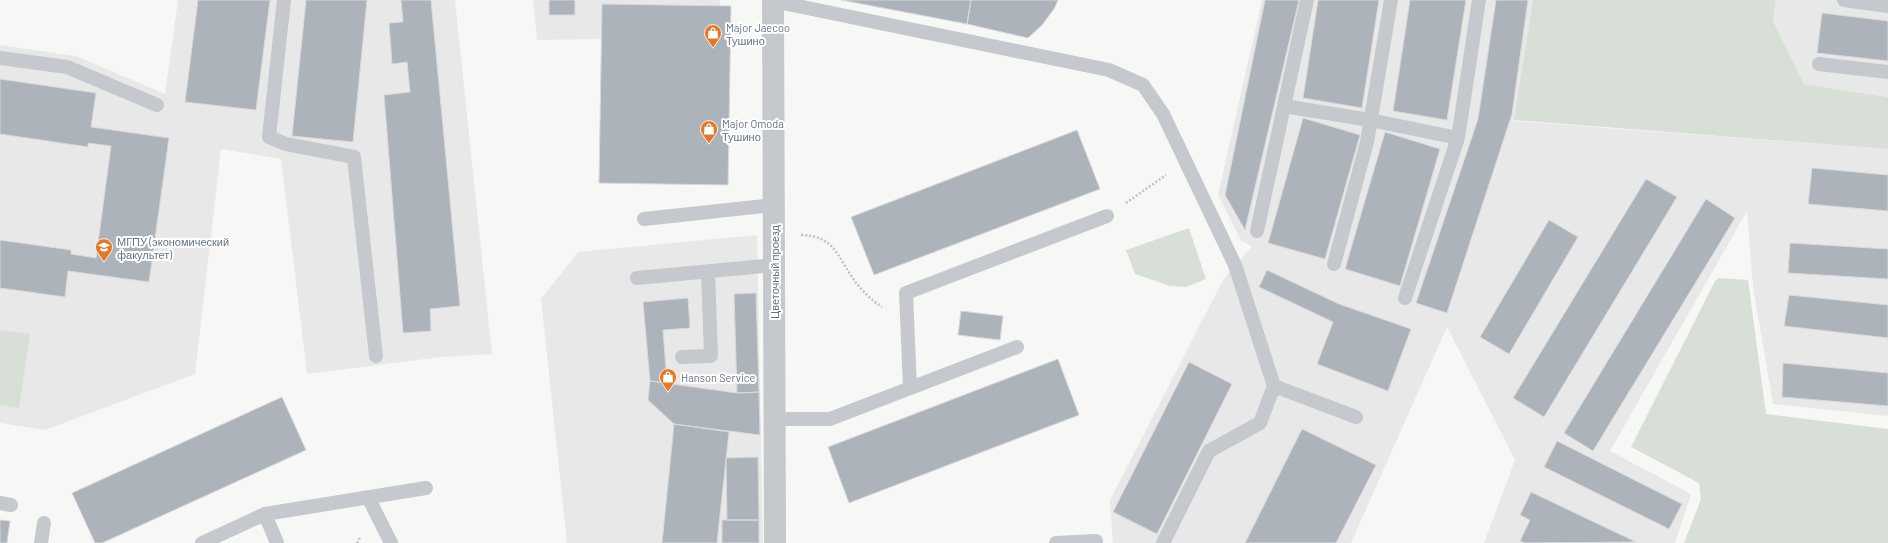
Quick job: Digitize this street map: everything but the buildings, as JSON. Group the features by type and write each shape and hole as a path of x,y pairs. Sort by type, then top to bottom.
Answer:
{"street":[{"name":"Цветочный проезд","path":"773,0 775,543"}],"lane":[{"path":"284,0 269,137 286,144 354,157 376,356"},
{"path":"773,0 1109,70 1143,85 1163,114 1236,265 1274,386 1260,423 1209,451 1162,543"},
{"path":"1257,231 1307,0"},
{"path":"1334,264 1367,142 1390,0"},
{"path":"1405,298 1458,138 1479,0"},
{"path":"1844,0 1888,6"},
{"path":"0,58 67,67 157,106"},
{"path":"1819,64 1888,72"},
{"path":"1284,106 1370,120 1458,138"},
{"path":"644,219 773,205"},
{"path":"910,388 906,293 1107,216"},
{"path":"637,278 774,265"},
{"path":"682,357 710,356 708,272"},
{"path":"774,419 830,419 1017,347"},
{"path":"1274,386 1356,417"},
{"path":"202,543 265,514 426,488"},
{"path":"368,497 391,543"},
{"path":"265,514 277,543"},
{"path":"41,543 44,523"},
{"path":"1056,543 1096,541 1096,543"}],"path":[{"path":"1107,216 1186,162"},
{"path":"794,234 815,235 835,248 851,276 865,294 882,307 907,312"}],"shaded area":[{"path":"178,0 455,0 492,354 441,357 307,374 281,159 221,149 195,374 45,430 0,423 0,45 76,56 165,94"},
{"path":"533,0 720,0 720,6 602,4 601,39 537,40"},
{"path":"1262,0 1533,0 1515,121 1888,149 1888,416 1773,404 1753,287 1747,211 1610,451 1691,494 1675,543 1484,543 1515,460 1447,327 1351,543 1113,543 1110,500 1223,280 1252,246 1241,241 1218,195"},
{"path":"1533,0 1776,0 1773,21 1804,84 1888,97 1888,149 1514,120"},
{"path":"1776,0 1888,0 1888,97 1804,84 1773,21"},
{"path":"1189,228 1206,279 1186,287 1170,286 1135,274 1126,250"},
{"path":"757,235 763,543 567,543 541,299 578,252"},
{"path":"1719,278 1748,280 1766,414 1888,429 1888,543 1684,543 1701,499 1699,483 1631,447 1715,281"},
{"path":"0,330 30,334 19,408 0,405"}],"place":[{"name":"Major Jaecoo Тушино","path":"713,48"},
{"name":"Major Omoda Тушино","path":"709,144"},
{"name":"МГПУ (экономический факультет)","path":"104,262"},
{"name":"Hanson Service","path":"668,392"}]}
